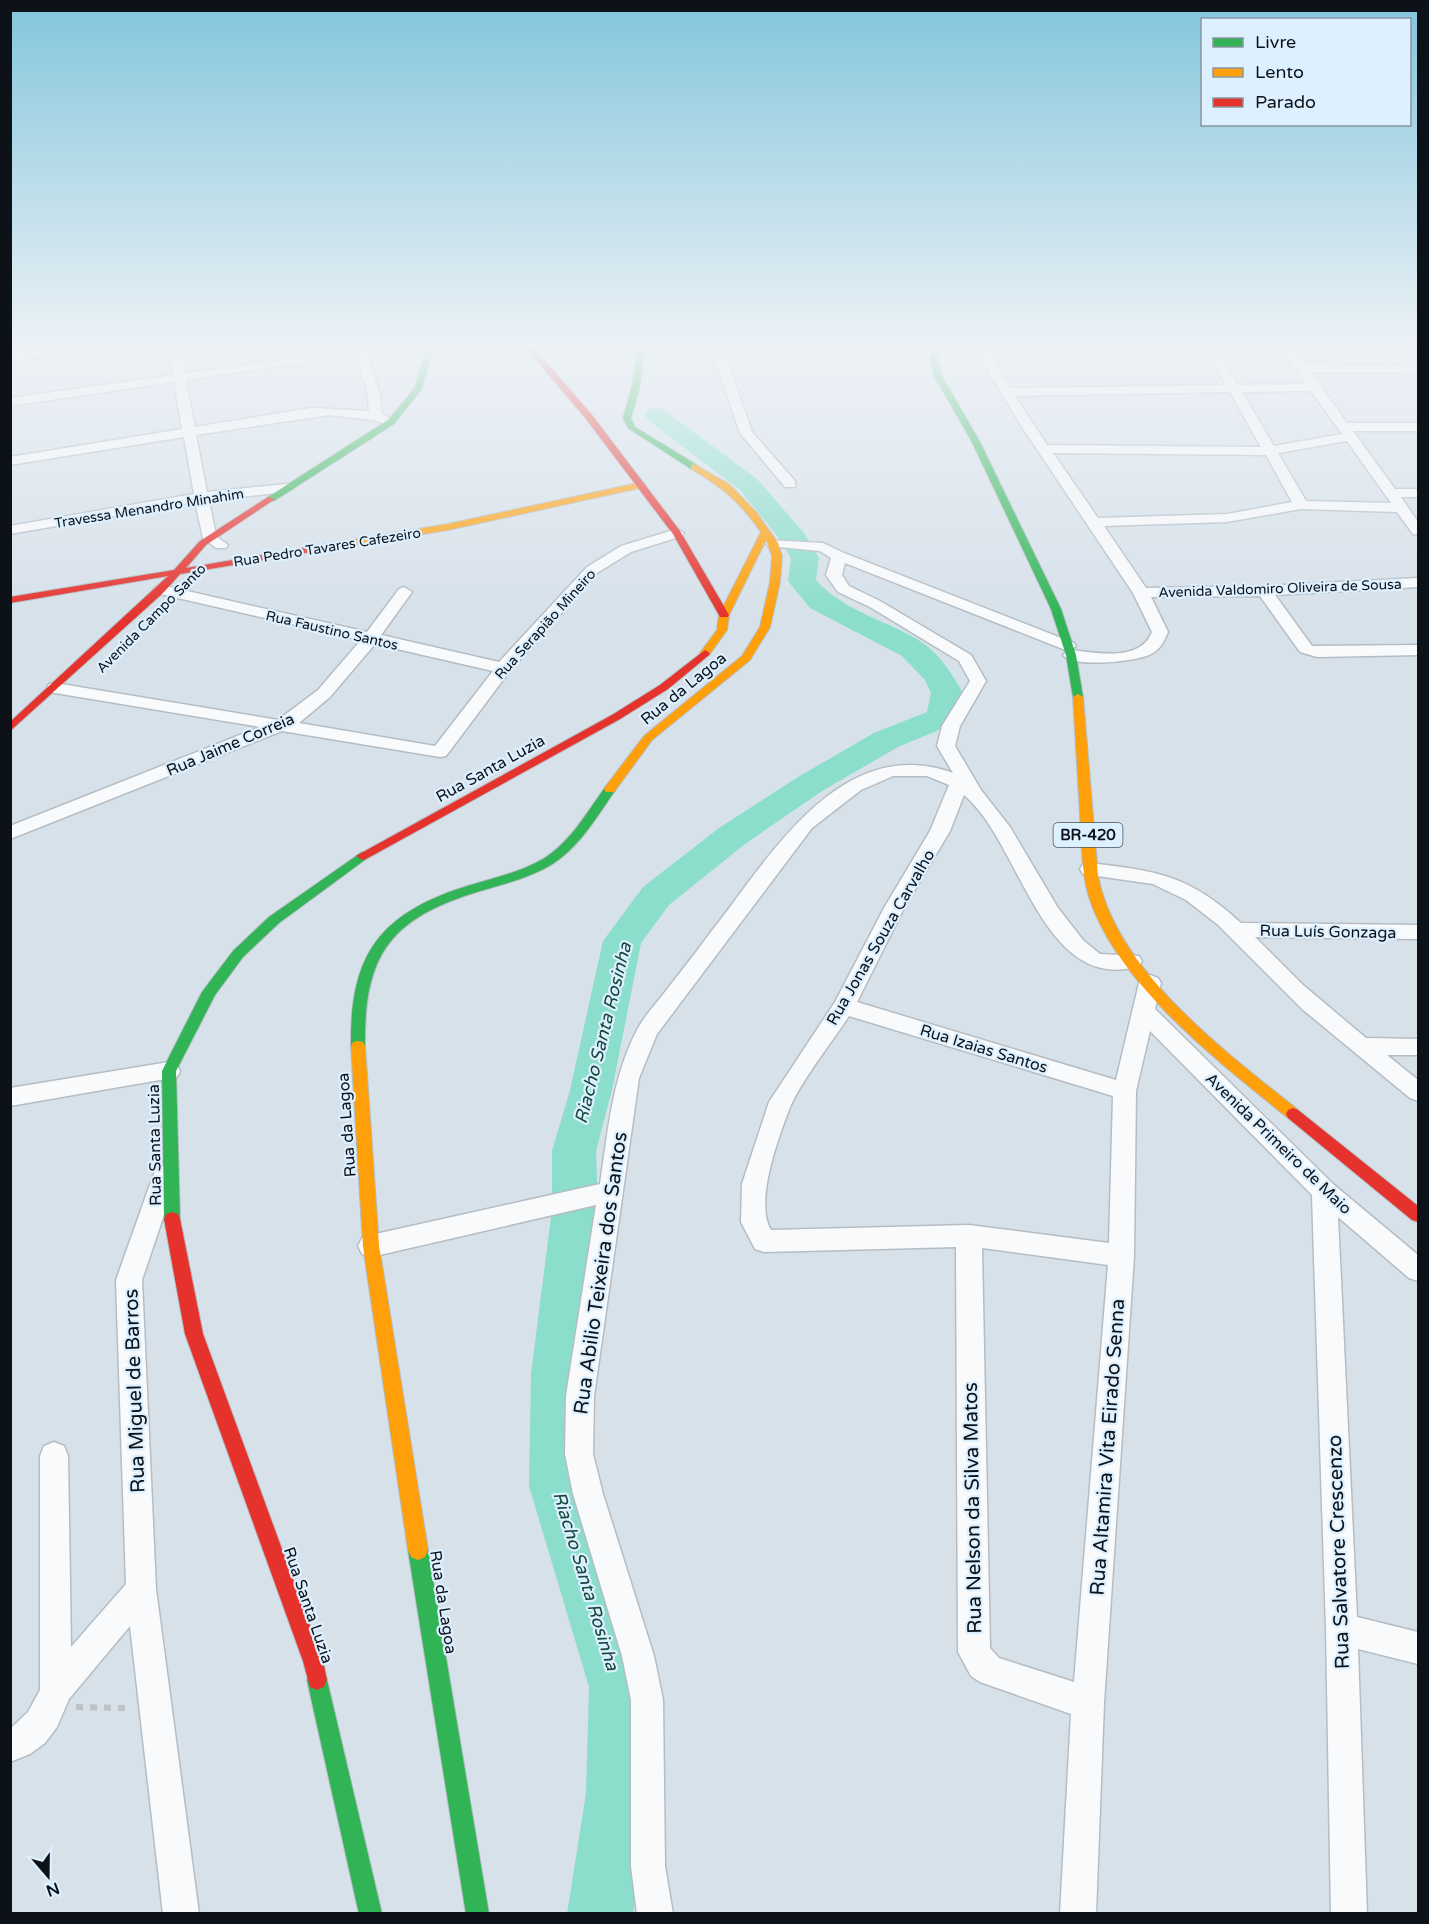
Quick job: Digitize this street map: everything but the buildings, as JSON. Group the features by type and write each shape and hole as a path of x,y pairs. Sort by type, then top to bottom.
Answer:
{"street":[{"path":"10,461 147,438"},
{"path":"188,438 200,497 218,538 288,488 367,438"},
{"path":"605,438 677,533 724,615"},
{"path":"645,438 726,486 770,536 824,547 839,556 1069,650 1123,657 1137,654 1154,644 1160,632 1141,593 1037,438"},
{"path":"750,438 790,484"},
{"name":"BR-420","path":"974,438 1056,609 1069,650 1078,695 1090,869 1097,899 1108,923 1132,961 1188,1024 1241,1072 1419,1215"},
{"path":"1261,438 1300,505"},
{"path":"1044,449 1268,451 1320,438"},
{"path":"1352,438 1419,531"},
{"name":"Rua Pedro Tavares Cafezeiro","path":"10,600 479,522 642,485"},
{"name":"Travessa Menandro Minahim","path":"10,530 200,497 288,488"},
{"path":"1393,493 1419,493"},
{"path":"1095,522 1227,518 1300,505 1401,508"},
{"name":"Rua Serapião Mineiro","path":"282,725 440,752 503,669 592,570 626,549 677,533"},
{"name":"Rua Santa Luzia","path":"371,1914 313,1661 194,1334 172,1227 169,1071 209,992 238,954 274,920 359,858 658,692 699,661 720,635 726,622 724,615 770,536"},
{"name":"Rua da Lagoa","path":"478,1914 381,1322 371,1246 356,1013 357,987 363,969 378,946 413,915 462,894 525,873 548,861 570,842 648,738 746,658 765,627 775,582 777,556 770,536"},
{"name":"Avenida Campo Santo","path":"10,729 169,592 205,566 218,538"},
{"name":"Avenida Campo Santo","path":"163,608 182,570 218,538"},
{"path":"839,556 834,575 843,589 875,604 965,658 978,681 951,726 946,746 967,788 992,814 1033,885 1073,943 1096,960 1132,961"},
{"name":"Avenida Valdomiro Oliveira de Sousa","path":"1141,593 1264,591 1418,584"},
{"path":"1264,591 1306,649 1317,652 1419,650"},
{"name":"Rua Faustino Santos","path":"169,592 503,669"},
{"name":"Rua Jaime Correia","path":"10,833 282,725 315,700 370,640 404,592"},
{"name":"Avenida Campo Santo","path":"59,706 92,676"},
{"path":"56,688 282,725"},
{"name":"Rua Abilio Teixeira dos Santos","path":"655,1914 648,1866 647,1700 638,1656 588,1494 579,1454 580,1396 628,1078 646,1031 805,824 837,796 879,774 914,767 932,769 967,788"},
{"name":"Rua Jonas Souza Carvalho","path":"967,788 894,908 844,1006 781,1102 754,1184 753,1222 764,1241 969,1236"},
{"path":"1090,869 1151,877 1174,885 1196,897 1238,930 1296,990 1419,1092"},
{"name":"Rua Luís Gonzaga","path":"1238,930 1419,932"},
{"name":"Rua Altamira Vita Eirado Senna","path":"1078,1914 1088,1703 1121,1256 1125,1091 1150,983"},
{"name":"Rua Izaias Santos","path":"844,1006 1125,1091"},
{"name":"Avenida Primeiro de Maio","path":"1143,1011 1324,1191 1419,1270"},
{"path":"1361,1046 1419,1047"},
{"path":"10,1097 169,1071"},
{"name":"Rua Miguel de Barros","path":"170,1163 129,1280 141,1589 182,1914"},
{"name":"Rua Salvatore Crescenzo","path":"1324,1191 1342,1629 1349,1914"},
{"path":"371,1246 609,1192"},
{"path":"969,1236 1121,1256"},
{"name":"Rua Nelson da Silva Matos","path":"969,1236 974,1652 982,1665 991,1671 1088,1703"},
{"path":"54,1456 54,1698"},
{"path":"10,1746 34,1731 54,1698 141,1589"},
{"path":"1342,1629 1419,1648"}],"path":[{"path":"54,1698 156,1709"}],"waterway":[{"name":"Riacho Santa Rosinha","path":"600,1914 617,1793 619,1687 556,1486 556,1374 575,1209 574,1151 591,1090 622,941 656,896 732,836 810,784 886,740 942,717 947,693 938,676 913,650 820,602 802,581 805,558 794,539 749,485 686,438"}],"traffic: fast":[{"path":"271,499 366,438"},
{"path":"648,438 694,467"},
{"path":"974,438 1056,609 1071,655 1078,697"},
{"path":"358,1046 358,1016 367,967 392,930 435,903 517,875 548,861 575,838 610,789"},
{"path":"172,1219 169,1071 209,992 238,954 274,920 362,856"},
{"path":"418,1550 478,1914"},
{"path":"317,1680 371,1914"}],"traffic: slow":[{"path":"610,789 648,738 746,658 765,627 775,582 777,556 773,543 753,514 726,486 694,467"},
{"path":"314,549 448,527 642,485"},
{"path":"705,653 722,630 724,615 766,530"},
{"path":"1078,697 1090,865 1096,897 1108,926 1127,956 1180,1016 1293,1114"},
{"path":"358,1046 371,1246 418,1550"}],"traffic: jam":[{"path":"605,438 677,533 724,615"},
{"path":"10,728 161,590 203,543 271,499"},
{"path":"10,600 314,549"},
{"path":"362,856 616,717 664,687 705,653"},
{"path":"1293,1114 1418,1215"},
{"path":"172,1219 194,1334 313,1661 317,1680"}]}
